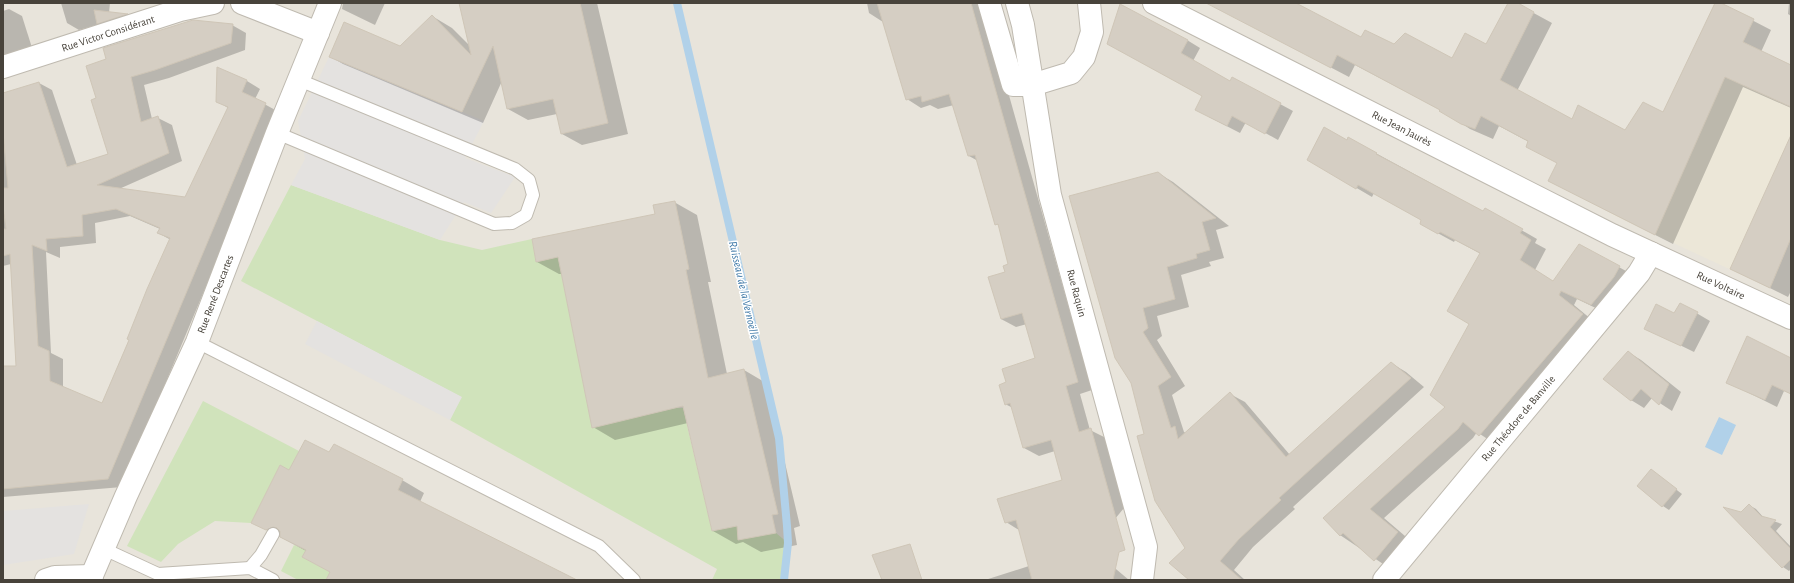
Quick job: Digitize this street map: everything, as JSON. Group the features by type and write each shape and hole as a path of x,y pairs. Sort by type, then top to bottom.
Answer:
{"street":[{"name":"Rue Victor Considérant","path":"3,67 180,10 213,3"},
{"path":"242,3 318,34"},
{"name":"Rue René Descartes","path":"94,579 104,548 126,496 197,342 277,133 330,3"},
{"path":"989,3 1012,84 1032,85 1071,73 1084,57 1092,32 1089,3"},
{"name":"Rue Raquin","path":"1017,3 1023,25 1050,195 1146,547 1144,579"},
{"name":"Rue Jean Jaurès","path":"1154,3 1650,253"},
{"name":"Rue Voltaire","path":"1650,253 1791,318"},
{"name":"Rue Théodore de Banville","path":"1384,580 1638,273 1650,253"},
{"path":"46,580 55,577 94,579"}],"lane":[{"path":"277,133 494,224 512,223 526,215 533,195 529,180 516,169 299,80"},
{"path":"197,342 599,546 634,580"},
{"path":"250,568 273,534"},
{"path":"104,548 158,574 250,568 273,580"}],"shaded area":[{"path":"3,3 1791,3 1791,580 3,580"},
{"path":"1715,3 1721,3 1754,19 1743,42 1791,65 1791,238 1770,288 1611,214 1625,184 1651,137 1628,126 1643,102 1663,112"},
{"path":"329,57 484,121 465,158 515,177 491,213 464,202 440,240 291,185 305,159 298,121"},
{"path":"317,321 462,397 450,420 305,344"},
{"path":"89,504 74,554 3,565 3,511"}],"green space":[{"path":"291,185 440,240 482,250 532,239 536,262 558,257 592,427 676,408 683,408 712,531 737,526 776,533 788,543 784,580 712,580 717,569 450,420 461,397 241,281"},
{"path":"203,401 299,451 289,470 280,465 251,523 215,521 178,544 161,562 127,546"},
{"path":"294,545 306,550 302,557 330,572 326,580 298,580 281,571"}],"water":[{"path":"1719,417 1736,425 1722,455 1705,447"}],"building":[{"path":"459,3 580,3 608,123 561,134 553,99 507,109 493,46 462,112 329,57 344,22 400,46 432,15 471,55"},
{"path":"877,3 971,3 1078,382 1066,386 1079,432 1091,428 1125,550 1119,552 1113,580 1032,580 1016,520 1005,523 997,499 1062,480 1051,440 1023,448 1010,403 1005,405 999,385 1006,382 1002,369 1035,358 1022,313 1001,319 988,277 1005,272 1003,266 1008,264 998,224 995,225 975,155 968,156 949,94 922,102 921,96 906,100"},
{"path":"1206,3 1296,3 1361,37 1365,30 1394,44 1405,33 1452,58 1465,33 1486,44 1508,3 1518,3 1534,12 1500,80 1572,119 1578,105 1625,130 1643,102 1663,112 1715,3 1721,3 1754,19 1743,42 1791,65 1791,107 1725,77 1655,235 1548,181 1557,163 1526,147 1528,141 1481,116 1475,129 1461,124 1439,111 1440,110 1337,55 1331,68"},
{"path":"1120,4 1188,40 1181,53 1230,81 1232,77 1281,103 1265,134 1232,116 1227,126 1195,110 1202,96 1107,44"},
{"path":"94,10 128,14 97,24"},
{"path":"193,20 233,24 231,43 131,77 141,122 158,116 169,153 97,185 185,197 228,107 216,102 217,67 247,80 242,92 266,103 108,479 3,489 3,366 16,366 10,254 3,256 3,229 6,229 3,206 3,188 8,188 3,132 3,93 39,82 67,167 108,154 91,100 96,98 86,66 106,59 103,48","holes":["116,209 160,228 157,233 170,238 147,289 127,339 129,340 102,403 50,381 49,351 38,346 32,245 47,251 46,239 83,236 82,215"]},
{"path":"1324,127 1347,140 1348,137 1377,153 1376,154 1483,211 1485,208 1523,229 1520,233 1531,240 1520,260 1553,281 1579,244 1620,266 1614,277 1591,305 1561,291 1559,295 1583,314 1479,436 1463,422 1458,429 1370,509 1398,532 1374,561 1343,533 1340,536 1323,518 1445,407 1430,395 1469,324 1447,311 1480,253 1440,232 1438,234 1420,224 1421,220 1358,185 1356,189 1307,160"},
{"path":"1791,135 1791,238 1770,288 1730,269"},
{"path":"1158,172 1216,218 1202,222 1210,250 1196,254 1197,258 1167,267 1175,299 1143,308 1148,328 1143,332 1171,377 1158,386 1171,428 1175,426 1178,439 1230,392 1286,457 1391,362 1411,378 1279,498 1281,500 1239,539 1220,561 1242,580 1189,580 1169,563 1185,548 1155,501 1137,436 1144,434 1131,383 1115,358 1069,196"},
{"path":"675,201 689,269 686,270 708,378 744,369 778,514 772,515 776,533 738,540 737,526 712,531 683,406 592,428 558,257 536,262 532,239 655,214 653,205"},
{"path":"1680,303 1698,312 1681,346 1644,329 1656,304 1674,313"},
{"path":"1747,336 1791,358 1791,394 1772,385 1765,400 1726,383"},
{"path":"1628,351 1669,384 1659,405 1641,389 1631,401 1603,379"},
{"path":"305,440 329,452 334,444 403,479 398,490 577,580 326,580 330,572 302,557 306,550 280,537 280,531 277,528 273,527 266,530 251,523 280,465 289,470"},
{"path":"1651,469 1677,489 1662,507 1637,486"},
{"path":"1749,504 1761,516 1776,520 1770,527 1791,549 1791,559 1782,568 1723,507 1741,512"},
{"path":"910,544 922,580 882,580 872,555"}],"waterway":[{"name":"Ruisseau de la Vernoëlle","path":"677,3 779,438 788,543 784,580"}]}
